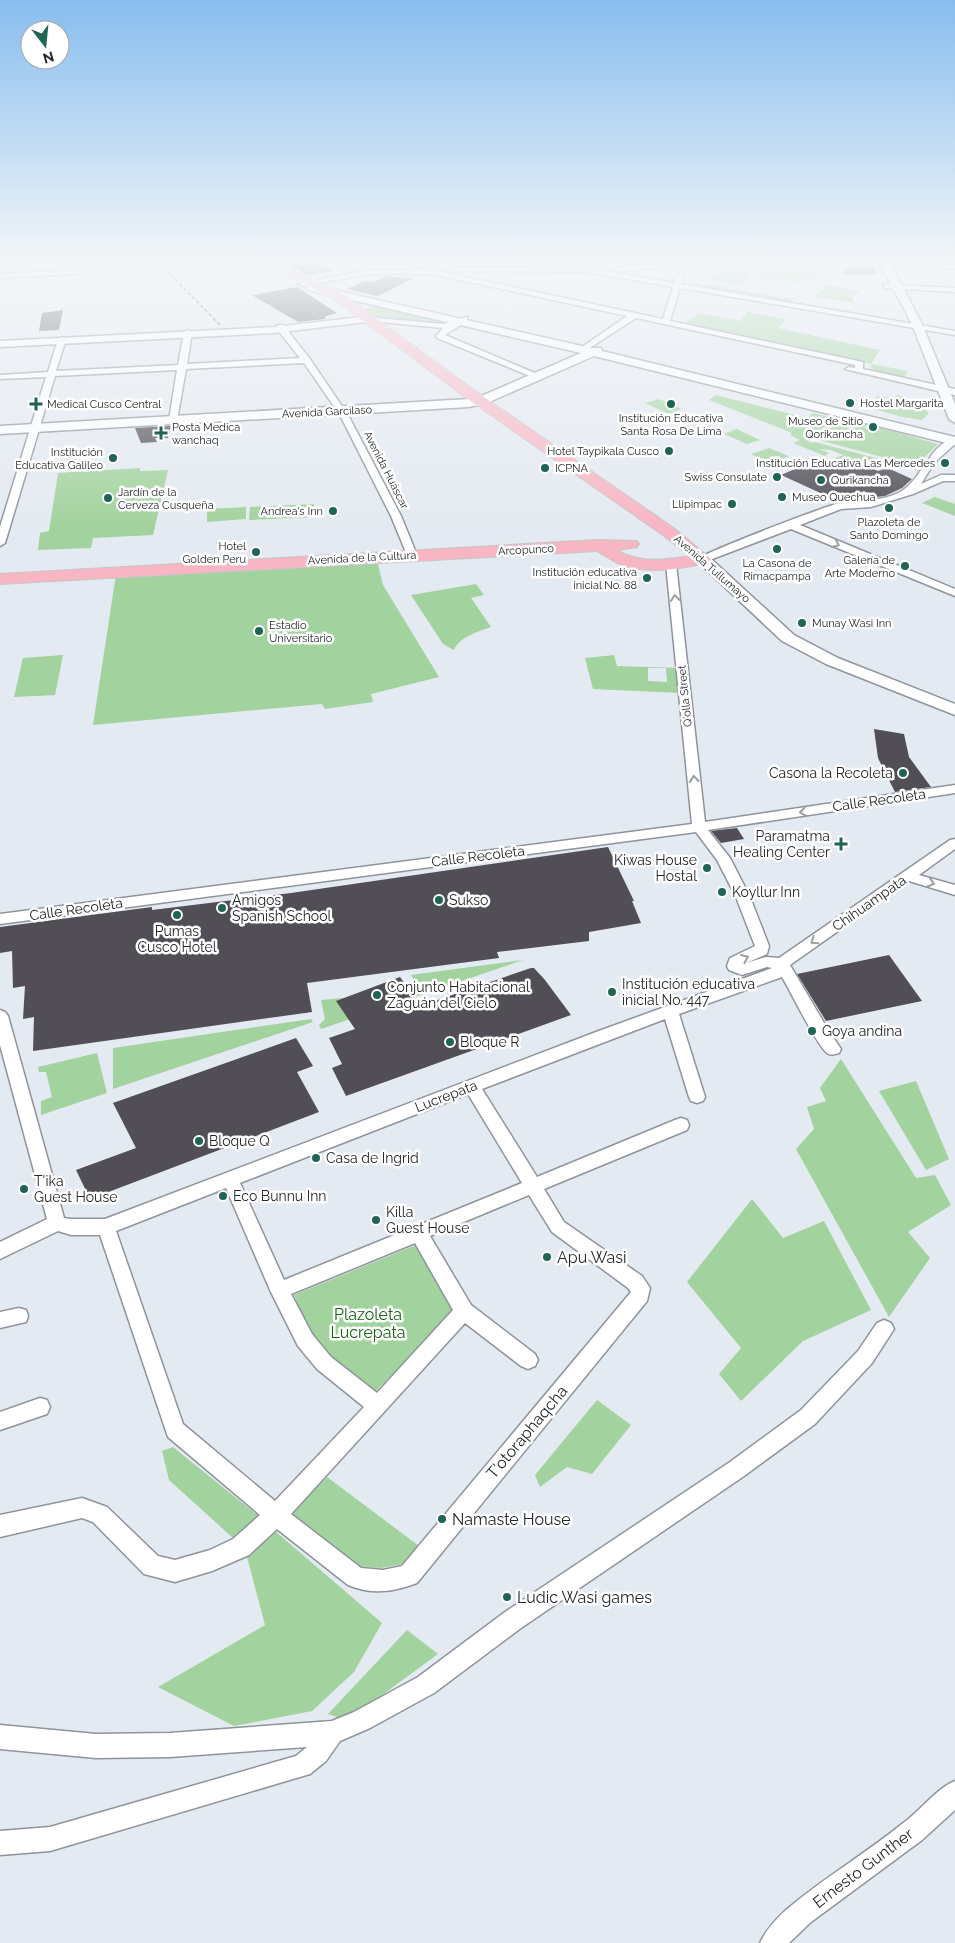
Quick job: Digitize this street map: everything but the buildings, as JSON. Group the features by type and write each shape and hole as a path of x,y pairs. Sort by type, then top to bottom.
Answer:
{"main road":[{"name":"Avenida Tullumayo","path":"402,349 652,529 655,533 643,541"},
{"name":"Avenida Tullumayo","path":"473,400 708,557"},
{"name":"Arcopunco","path":"415,554 598,546 679,539"},
{"path":"618,556 621,549 643,541"},
{"path":"598,546 634,564 671,564 708,557"},
{"name":"Avenida de la Cultura","path":"0,574 415,554"},
{"name":"Avenida de la Cultura","path":"0,579 200,565"}],"street":[{"path":"0,543 20,484 35,426 59,349"},
{"path":"174,418 185,349"},
{"name":"Avenida Huáscar","path":"297,349 340,410 415,554"},
{"path":"470,349 533,374"},
{"path":"585,349 955,440"},
{"path":"753,349 955,392"},
{"path":"789,349 860,364 858,371"},
{"path":"926,349 955,419"},
{"name":"Avenida Garcilaso","path":"473,400 591,350"},
{"name":"Avenida Garcilaso","path":"0,430 35,426 340,410 473,400 591,350"},
{"path":"0,376 305,359"},
{"name":"Avenida Garcilaso","path":"0,425 35,426"},
{"path":"904,494 918,481 931,461 955,440"},
{"path":"708,557 840,506 871,504 904,494 941,478 955,478"},
{"path":"791,525 955,593"},
{"name":"Avenida Tullumayo","path":"708,557 788,638 832,661 955,710"},
{"name":"Q'olla Street","path":"671,564 699,827"},
{"name":"Calle Recoleta","path":"0,919 699,827 955,789"},
{"path":"699,827 727,866 743,896 762,946 762,950 735,962 734,966 742,970 766,962 782,962 821,1032 833,1049"},
{"name":"Chihuampata","path":"782,962 955,843"},
{"path":"907,876 955,890"},
{"name":"Lucrepata","path":"106,1227 231,1181 472,1086 670,1011 777,973 782,962"},
{"path":"670,1011 697,1097"},
{"path":"0,1016 57,1223"},
{"path":"472,1086 532,1186"},
{"path":"279,1290 681,1125"},
{"path":"231,1181 279,1290 305,1340 324,1363 378,1406"},
{"name":"T'otoraphaqcha","path":"276,1515 356,1576 372,1581 391,1582 409,1575 640,1295 641,1288 635,1282 558,1227 532,1186"},
{"path":"0,1251 57,1223 71,1227 106,1227 175,1430 276,1515"},
{"path":"419,1234 464,1311 528,1360"},
{"path":"0,1526 82,1508 100,1514 152,1566 175,1570 212,1560 241,1547 276,1515 464,1311"},
{"path":"0,1320 19,1316"},
{"path":"0,1737 96,1746 170,1745 332,1733 362,1720 426,1685 513,1620 745,1464 808,1417 865,1357 884,1329"},
{"path":"0,1421 40,1407"},
{"path":"0,1843 50,1839 302,1766 318,1753 332,1733"},
{"name":"Ernesto Gunther","path":"772,1943 785,1926 883,1854 941,1808 955,1793"}],"green space":[{"path":"799,349 880,350 871,364"},
{"path":"872,364 908,371 904,377 890,376 870,368"},
{"path":"716,395 807,418 813,413 867,425 864,428 870,429 874,426 938,444 916,466 800,435 811,441 808,443 815,442 883,460 878,462 871,459 857,463 843,462 834,459 843,455 831,450 819,449 829,453 825,456 793,443 800,440 790,435 792,433 709,400"},
{"path":"897,395 916,401 929,413 922,420 902,417 868,407 871,404 863,402 870,402 878,396 893,398"},
{"path":"659,399 682,409 668,414 645,403"},
{"path":"737,429 760,440 747,444 724,434"},
{"path":"769,448 789,456 772,464 751,454"},
{"path":"140,468 140,471 168,470 153,535 93,538 91,548 38,550 40,533 49,531 58,473"},
{"path":"935,497 955,504 955,516 922,503"},
{"path":"314,504 315,517 249,520 250,507"},
{"path":"246,507 246,519 207,522 207,509"},
{"name":"Estadio Universitario","path":"377,561 383,585 439,677 371,694 373,702 325,709 322,704 93,725 116,574"},
{"path":"476,584 484,595 471,598 491,627 460,641 454,650 443,644 411,595"},
{"path":"63,655 55,695 14,697 23,658"},
{"path":"614,655 617,666 678,668 681,693 593,689 585,658","holes":["648,668 666,668 667,682 648,681"]},
{"path":"523,960 321,1029 319,1025 325,1019 321,1000 410,992 418,987 411,975"},
{"path":"311,1019 313,1022 113,1089 113,1048"},
{"path":"97,1053 107,1093 41,1115 41,1101 52,1097 46,1072 39,1072 38,1067"},
{"path":"841,1059 916,1178 935,1175 951,1205 908,1232 930,1258 889,1317 796,1149 814,1129 807,1107 826,1101 820,1088"},
{"path":"916,1081 949,1159 926,1170 879,1091"},
{"path":"752,1199 783,1238 824,1221 871,1310 803,1341 741,1401 719,1374 741,1348 687,1282"},
{"name":"Plazoleta Lucrepata","path":"416,1245 454,1311 373,1394 313,1347 294,1295"},
{"path":"597,1400 631,1425 592,1474 567,1467 540,1487 535,1475"},
{"path":"173,1447 261,1518 233,1538 169,1480 162,1451"},
{"path":"327,1477 423,1549 402,1564 381,1568 356,1566 290,1514"},
{"path":"275,1531 382,1623 354,1672 312,1711 234,1726 158,1687 265,1625 247,1557"},
{"path":"407,1630 438,1654 363,1709 340,1718 328,1714"}],"place":[{"name":"Hostel Margarita","path":"850,403"},
{"name":"Medical Cusco Central","path":"36,404"},
{"name":"Institución Educativa Santa Rosa De Lima","path":"671,404"},
{"name":"Museo de Sitio Qorikancha","path":"873,427"},
{"name":"Posta Medica wanchaq","path":"161,433"},
{"name":"Hotel Taypikala Cusco","path":"669,451"},
{"name":"Institución Educativa Galileo","path":"113,458"},
{"name":"Institución Educativa Las Mercedes","path":"945,463"},
{"name":"ICPNA","path":"545,468"},
{"name":"Swiss Consulate","path":"777,477"},
{"name":"Qurikancha","path":"821,480"},
{"name":"Museo Quechua","path":"782,497"},
{"name":"Jardín de la Cerveza Cusqueña","path":"108,498"},
{"name":"Llipimpac","path":"732,504"},
{"name":"Plazoleta de Santo Domingo","path":"889,508"},
{"name":"Andrea's Inn","path":"333,511"},
{"name":"La Casona de Rimacpampa","path":"777,549"},
{"name":"Hotel Golden Peru","path":"256,552"},
{"name":"Galería de Arte Moderno","path":"905,566"},
{"name":"Institución educativa inicial No. 88","path":"647,578"},
{"name":"Munay Wasi Inn","path":"802,623"},
{"name":"Estadio Universitario","path":"259,631"},
{"name":"Casona la Recoleta","path":"903,773"},
{"name":"Paramatma Healing Center","path":"841,844"},
{"name":"Kiwas House Hostal","path":"707,868"},
{"name":"Koyllur Inn","path":"722,892"},
{"name":"Sukso","path":"439,900"},
{"name":"Amigos Spanish School","path":"222,908"},
{"name":"Pumas Cusco Hotel","path":"177,915"},
{"name":"Institución educativa inicial No. 447","path":"612,992"},
{"name":"Conjunto Habitacional Zaguán del Cielo","path":"377,995"},
{"name":"Goya andina","path":"812,1031"},
{"name":"Bloque R","path":"450,1042"},
{"name":"Bloque Q","path":"199,1141"},
{"name":"Casa de Ingrid","path":"316,1158"},
{"name":"T'ika Guest House","path":"24,1189"},
{"name":"Eco Bunnu Inn","path":"223,1196"},
{"name":"Killa Guest House","path":"376,1220"},
{"name":"Apu Wasi","path":"547,1257"},
{"name":"Namaste House","path":"442,1519"},
{"name":"Ludic Wasi games","path":"507,1597"}]}
